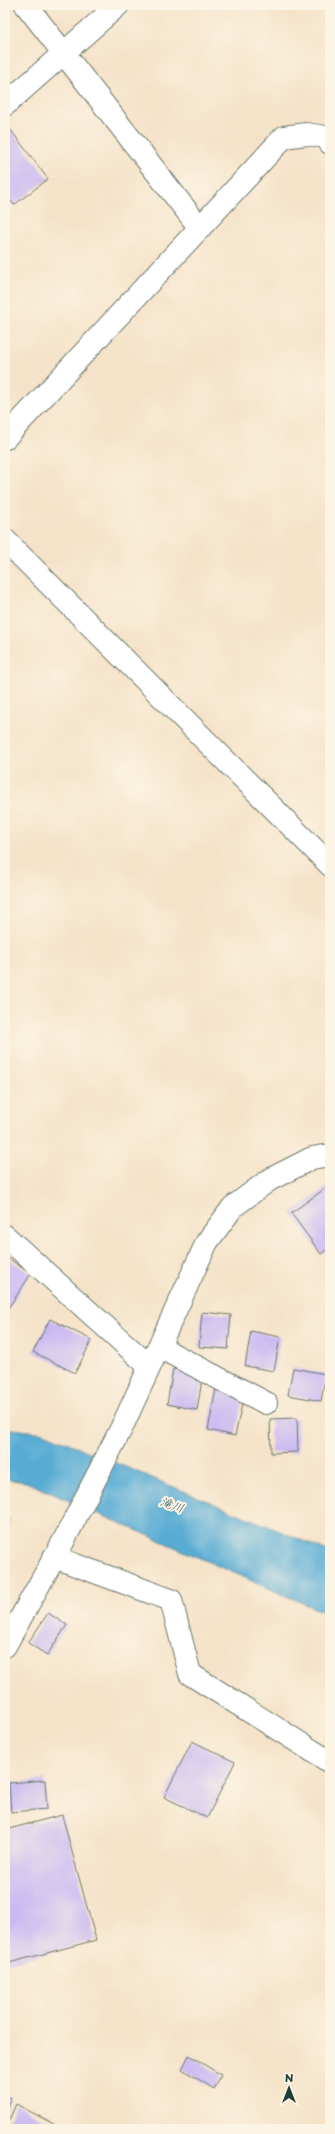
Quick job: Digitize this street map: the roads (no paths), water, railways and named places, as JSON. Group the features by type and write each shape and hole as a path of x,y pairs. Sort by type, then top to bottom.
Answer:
{"street":[{"path":"26,5 200,228"},
{"path":"5,105 118,5"},
{"path":"5,438 284,137 306,134 326,137 330,143"},
{"path":"5,540 330,865"},
{"path":"5,1646 121,1429 206,1242 232,1208 269,1180 312,1158 330,1155"},
{"path":"5,1236 150,1366"},
{"path":"159,1347 266,1403"},
{"path":"58,1549 171,1600 190,1674 330,1762"}],"water":[{"name":"滝川","path":"5,1428 44,1433 330,1552 330,1615 26,1482 5,1479"}]}
